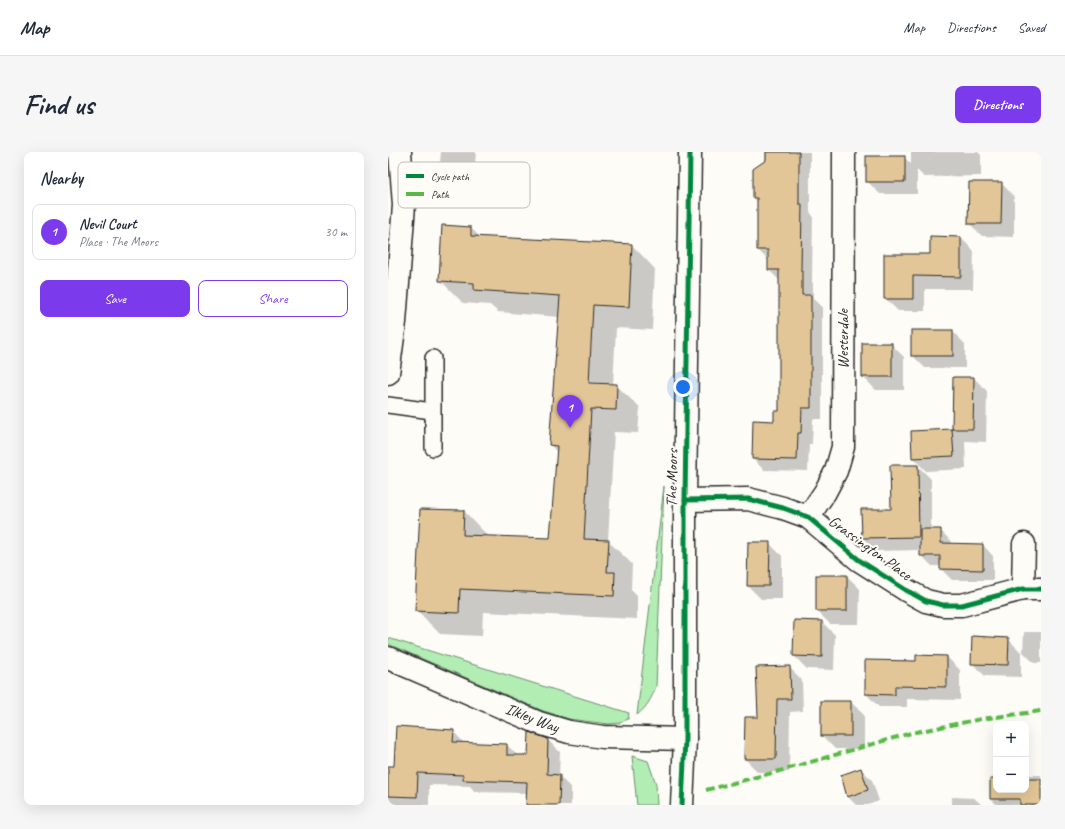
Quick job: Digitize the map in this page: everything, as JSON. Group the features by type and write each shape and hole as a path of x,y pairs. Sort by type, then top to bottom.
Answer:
{"street":[{"path":"400,152 401,162"},
{"name":"The Moors","path":"682,805 684,739 684,500 690,152"},
{"name":"Westerdale","path":"808,517 825,492 836,471 843,447 844,152"},
{"path":"388,373 395,322 394,263 403,208"},
{"name":"Grassington Place","path":"684,500 748,499 783,508 808,517 859,560 926,601 943,605 962,606 1032,589 1024,544"},
{"name":"Ilkley Way","path":"388,658 539,723 569,732 603,738 684,739"}],"lane":[{"path":"433,358 433,448"},
{"path":"388,405 432,411"}],"green space":[{"path":"664,486 656,686 649,702 637,715"},
{"path":"388,638 629,713 628,719 620,723 609,724 569,719 541,710 388,644"},
{"path":"632,756 648,761 656,784 657,805 637,805"}],"building":[{"path":"766,152 799,152 799,204 802,204 802,295 811,295 811,408 802,408 801,433 798,433 797,460 752,459 753,420 774,421 774,411 779,411 779,270 768,270 768,250 757,250 757,198 753,198 753,169 766,160"},
{"path":"866,156 905,156 905,182 866,182"},
{"path":"969,182 1002,182 1001,224 968,224"},
{"path":"442,225 471,227 471,236 632,244 629,307 593,305 589,383 617,384 616,410 591,409 584,539 609,540 607,572 615,572 614,596 460,589 459,613 415,611 420,509 464,510 463,535 550,538 557,446 549,445 560,296 474,290 474,283 439,281"},
{"path":"930,236 961,237 961,277 913,276 913,299 884,299 884,254 930,254"},
{"path":"911,330 953,330 953,356 911,356"},
{"path":"862,343 892,343 892,377 862,377"},
{"path":"953,377 974,377 973,429 952,429"},
{"path":"952,429 954,456 912,458 911,431"},
{"path":"890,465 918,465 919,537 862,538 861,509 891,509"},
{"path":"920,529 941,529 941,543 983,544 983,570 940,569 940,556 920,556"},
{"path":"748,542 770,542 769,586 747,586"},
{"path":"816,575 847,575 847,611 816,611"},
{"path":"794,620 822,621 822,657 793,656"},
{"path":"972,636 1009,638 1008,665 971,664"},
{"path":"916,655 947,656 947,687 895,686 895,695 865,694 865,660 916,661"},
{"path":"790,666 791,699 777,699 776,759 744,759 745,717 758,717 756,667"},
{"path":"821,701 851,701 851,736 821,736"},
{"path":"396,726 454,730 453,742 507,744 507,755 528,755 529,732 548,739 547,774 560,775 559,805 526,805 527,782 463,780 463,775 418,773 417,797 388,796 388,766 394,766"},
{"path":"861,768 868,790 847,797 841,775"},
{"path":"990,779 993,779 993,793 1029,793 1029,779 1041,779 1041,805 1020,805 1020,799 990,799"}],"marked path":[{"path":"706,790 776,772 911,733 981,719 1041,711"}],"cycle path":[{"path":"682,805 685,739 685,500 690,152"},
{"path":"685,500 748,499 783,508 808,517 859,560 926,601 943,605 962,605 1023,589 1041,589"}],"place":[{"name":"Nevil Court","path":"570,428"}]}
